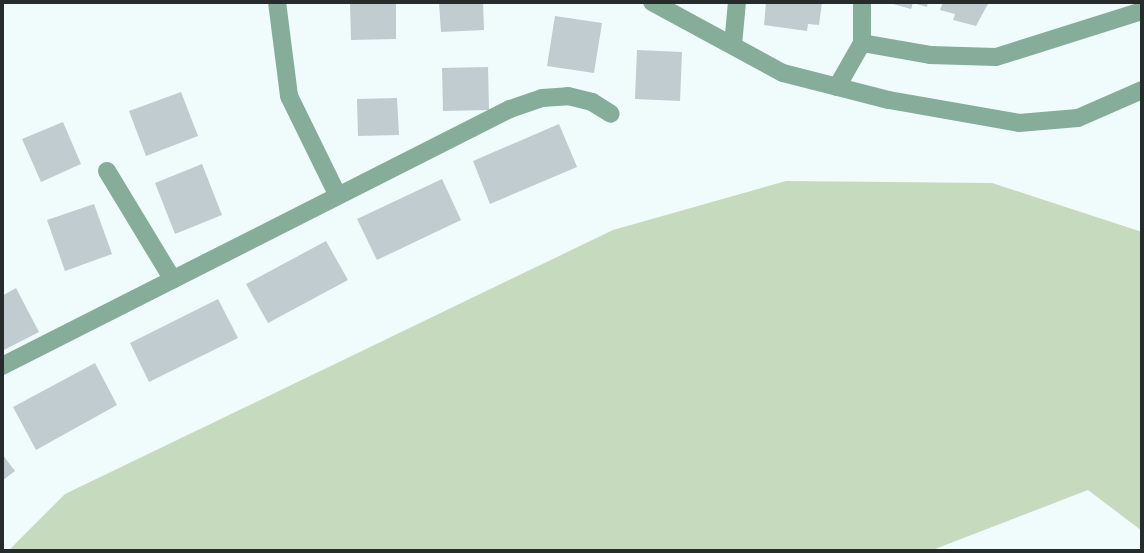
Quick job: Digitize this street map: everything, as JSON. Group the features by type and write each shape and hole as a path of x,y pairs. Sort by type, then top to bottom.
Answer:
{"street":[{"path":"277,2 289,96 338,196"},
{"path":"652,2 783,73 837,87 1019,124 1079,118 1142,90"},
{"path":"733,45 737,2"},
{"path":"837,87 862,43 862,2"},
{"path":"862,43 930,55 996,57 1142,11"},
{"path":"2,366 510,109 542,98 568,96 592,102 611,114"},
{"path":"107,171 173,279"}],"green space":[{"path":"786,181 992,183 1142,232 1142,531 1088,490 930,551 8,551 65,494 613,230"}],"building":[{"path":"350,2 396,2 396,39 351,40"},
{"path":"439,2 483,2 484,30 441,32"},
{"path":"766,2 822,2 819,25 808,24 807,31 764,25"},
{"path":"886,2 928,2 927,7 913,3 911,9"},
{"path":"943,2 989,2 976,26 953,20 955,14 940,10"},
{"path":"555,16 602,23 594,73 547,66"},
{"path":"637,50 682,52 680,101 635,99"},
{"path":"488,67 489,110 443,111 442,68"},
{"path":"181,92 198,136 146,156 129,111"},
{"path":"397,98 399,135 358,136 357,99"},
{"path":"63,122 81,164 41,182 22,139"},
{"path":"559,124 577,167 490,204 473,161"},
{"path":"202,164 222,215 175,234 155,183"},
{"path":"442,179 461,220 377,260 357,219"},
{"path":"94,204 112,254 65,271 47,220"},
{"path":"326,241 348,280 268,323 246,284"},
{"path":"16,288 39,332 2,351 2,296"},
{"path":"218,299 238,338 149,382 130,343"},
{"path":"95,363 117,405 36,450 13,407"},
{"path":"2,454 15,471 2,481"}]}
